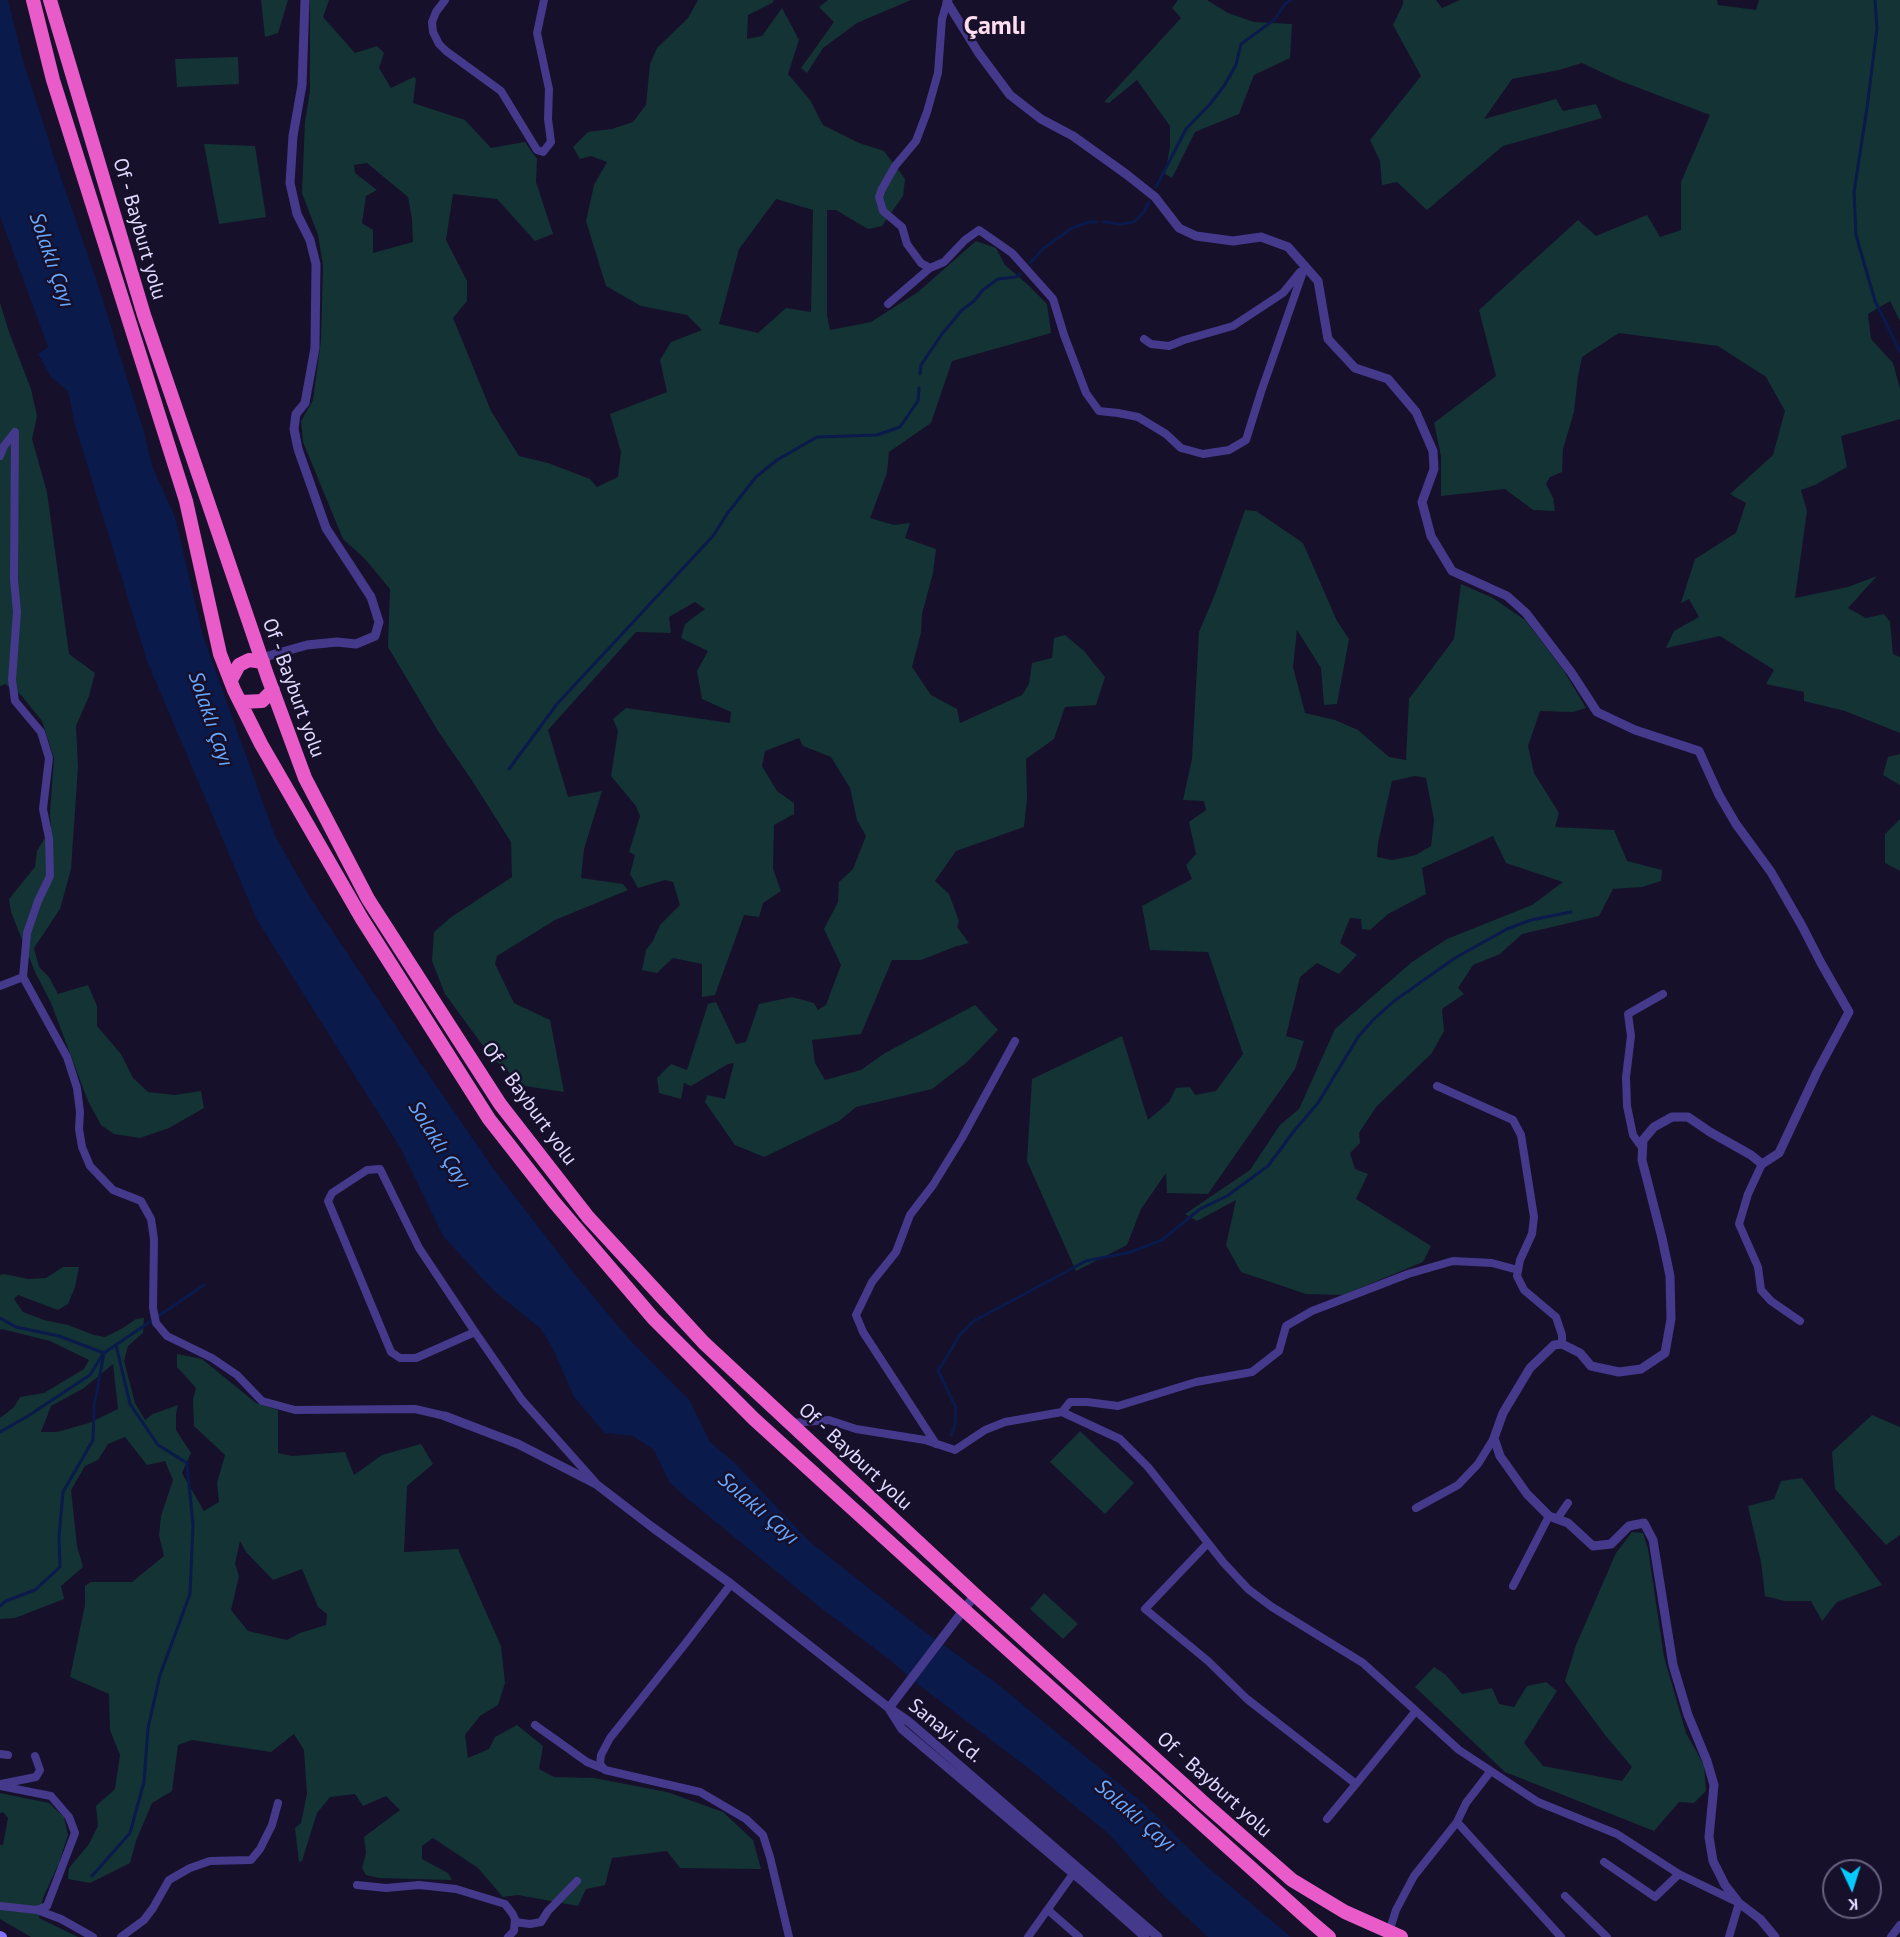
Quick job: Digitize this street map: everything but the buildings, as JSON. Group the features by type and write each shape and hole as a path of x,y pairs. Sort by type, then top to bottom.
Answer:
{"highway":[{"name":"Of - Bayburt yolu","path":"33,0 53,80 186,501 220,654 261,744 368,929 489,1119 554,1202 653,1318 754,1419 960,1613 1329,1937"},
{"name":"Of - Bayburt yolu","path":"50,0 144,315 262,660 305,778 368,899 500,1104 588,1217 704,1343 975,1595 1292,1880 1345,1912 1368,1930 1395,1935"},
{"path":"231,680 238,665 249,660 262,660"},
{"path":"240,702 262,701 273,690"}],"street":[{"path":"262,660 307,645 337,642 356,644 375,636 379,622 371,597 326,528 298,449 294,429 296,414 305,403 315,348 316,264 310,240 297,214 290,183 293,136 302,85 305,0"},
{"path":"445,0 432,22 433,32 439,44 501,91 537,150 543,152 551,142 548,118 549,88 537,33 544,0"},
{"path":"948,1 978,52 1010,95 1041,119 1073,136 1126,174 1155,197 1179,228 1196,236 1233,241 1261,237 1288,248 1318,281 1328,339 1355,368 1388,379 1416,412 1433,451 1434,469 1422,502 1431,536 1452,571 1507,596 1526,613 1597,712 1635,730 1699,751 1719,795 1736,824 1771,872 1849,1012 1817,1072 1779,1153 1762,1164 1748,1194 1739,1224 1758,1267 1761,1290 1771,1301 1800,1321"},
{"path":"930,268 921,263 907,243 902,227 883,211 879,196 895,166 916,141 927,112 938,73 942,19 948,1"},
{"path":"888,304 930,268 944,262 965,240 979,230 1012,253 1053,299 1064,336 1086,393 1100,411 1118,412 1138,417 1166,434 1181,448 1203,454 1229,450 1246,440 1305,266"},
{"path":"1144,339 1151,344 1169,346 1233,326 1283,293 1305,266"},
{"path":"0,456 4,446 15,432 14,580 16,612 12,680 15,701 41,732 49,758 44,809 49,838 50,876 38,900 27,933 23,977 67,1057 77,1088 82,1147 90,1166 113,1190 141,1201 151,1219 154,1239 153,1308 156,1323 167,1336 212,1358 237,1375 262,1401 295,1410 415,1409 445,1416"},
{"path":"0,986 23,977"},
{"path":"1643,1149 1633,1135 1627,1106 1626,1077 1631,1036 1629,1014 1663,994"},
{"path":"936,1444 863,1332 856,1315 872,1282 896,1252 910,1215 933,1185 962,1138 1015,1041"},
{"path":"1437,1086 1513,1120 1521,1135 1534,1217 1532,1234 1520,1260 1517,1276 1524,1290 1556,1317 1562,1335 1562,1344"},
{"path":"1416,1508 1458,1485 1478,1464 1494,1438 1503,1413 1530,1368 1554,1345 1562,1344 1581,1353 1591,1366 1620,1372 1641,1369 1665,1353 1671,1319 1670,1276 1642,1160 1643,1140 1654,1127 1672,1117 1688,1117 1762,1164"},
{"path":"475,1332 416,1358 400,1358 391,1352 328,1201 332,1193 367,1170 380,1169 419,1248 475,1332 522,1400 596,1484"},
{"path":"1062,1412 1070,1402 1118,1406 1196,1382 1252,1372 1279,1351 1286,1326 1312,1311 1408,1274 1453,1261 1492,1263 1518,1270"},
{"path":"790,1423 829,1420 856,1429 895,1434 955,1450 986,1430 1005,1422 1062,1412 1120,1439 1148,1467 1248,1589 1272,1607 1363,1663 1459,1750 1538,1802 1617,1834 1679,1874 1739,1903 1760,1919 1774,1937"},
{"name":"Sanayi Cd.","path":"445,1416 518,1444 596,1484 731,1584 889,1708 902,1729 1158,1937"},
{"path":"1494,1438 1500,1456 1527,1494 1553,1517 1568,1523 1593,1546 1611,1544 1629,1526 1644,1523 1653,1540 1673,1665 1688,1715 1714,1785 1709,1837 1713,1861 1725,1885 1739,1903"},
{"path":"1513,1586 1553,1517 1568,1503"},
{"path":"1208,1543 1145,1609 1208,1661 1247,1699 1356,1784"},
{"path":"605,1770 600,1764 601,1755 610,1738 731,1584"},
{"path":"889,1708 975,1595"},
{"path":"1327,1819 1415,1712"},
{"path":"535,1725 587,1762 605,1770 700,1792 746,1819 763,1835 789,1937"},
{"path":"0,1785 36,1777 40,1770 35,1756"},
{"path":"1395,1935 1396,1910 1414,1876 1456,1822 1466,1803 1490,1772"},
{"path":"0,1785 51,1796 69,1818 75,1833 46,1906 37,1910"},
{"path":"121,1937 144,1920 169,1880 190,1868 210,1861 251,1860 260,1849 272,1825 278,1803"},
{"path":"1456,1822 1561,1937"},
{"path":"1604,1862 1654,1897 1679,1874"},
{"path":"1029,1937 1075,1870"},
{"name":"Sanayi Cd.","path":"1075,1870 1145,1937"},
{"path":"515,1922 531,1924 541,1922 548,1911 578,1881"},
{"path":"357,1886 386,1888 419,1885 456,1889 505,1904 512,1912 515,1922 514,1931 508,1937"},
{"path":"1564,1896 1607,1937"},
{"path":"1729,1937 1739,1903"},
{"path":"0,1906 37,1910 61,1919 93,1937"},
{"path":"1047,1910 1079,1937"},
{"path":"1891,1937 1900,1925"}],"green space":[{"path":"261,0 288,0 278,33 265,37"},
{"path":"310,0 329,0 323,17 355,53 377,46 384,53 379,68 391,88 414,77 416,79 413,103 465,120 491,148 525,142 537,159 536,182 553,234 535,241 497,199 453,194 446,240 467,281 467,301 453,318 491,411 519,456 548,463 590,479 597,487 618,477 621,452 610,414 667,392 660,360 671,342 702,330 687,315 641,306 606,286 586,221 594,185 607,162 591,156 580,159 573,147 588,132 612,129 633,122 646,105 650,64 657,48 688,18 698,0 774,0 748,15 747,39 762,36 782,8 799,40 788,74 810,100 823,125 859,143 884,151 905,179 903,196 882,226 868,229 836,210 827,210 827,315 830,330 871,322 918,292 976,241 996,248 1005,265 1047,304 1051,333 952,361 931,423 889,452 887,473 870,518 894,525 910,523 905,538 936,549 933,573 922,614 921,633 912,667 931,695 957,709 960,723 1022,695 1029,684 1032,663 1052,658 1054,638 1065,635 1084,651 1105,677 1096,705 1065,707 1054,739 1026,759 1027,799 1024,827 956,851 935,881 949,894 959,921 957,927 969,943 921,960 892,960 861,1034 812,1040 815,1063 825,1080 861,1070 885,1053 975,1005 998,1030 967,1062 932,1089 856,1107 839,1121 764,1157 735,1145 705,1102 707,1095 725,1099 734,1063 728,1064 691,1086 684,1083 681,1099 659,1093 657,1078 671,1064 687,1070 708,1004 716,1002 736,1044 746,1042 759,1004 792,997 814,1003 818,1010 826,1005 841,965 824,929 838,902 839,882 853,869 866,836 857,820 850,788 831,757 803,746 799,738 765,751 762,766 777,791 794,803 794,814 774,825 773,869 781,891 763,903 759,917 744,915 715,995 702,997 702,964 673,958 657,973 642,970 646,950 660,925 680,905 673,882 665,880 638,888 630,874 635,855 629,852 640,816 636,806 611,776 618,731 613,719 626,708 730,723 731,712 702,699 697,671 708,651 681,638 685,624 705,609 695,602 669,617 671,633 636,632 548,730 568,797 602,791 584,849 581,878 623,884 628,890 555,920 497,956 495,964 514,1003 550,1020 564,1092 525,1086 492,1058 445,994 432,961 434,932 450,918 512,877 511,842 438,731 388,647 390,589 365,559 343,539 303,442 301,421 313,400 321,340 323,266 318,235 302,193 305,121 310,91","holes":["367,163 408,197 413,242 373,253 373,230 362,223 366,196 377,190 355,173 354,165","776,199 813,210 811,312 786,308 758,333 719,324 739,249"]},
{"path":"828,0 911,0 857,23 823,48 807,73 801,68 834,22 819,7"},
{"path":"1178,0 1207,0 1228,13 1254,22 1292,24 1290,58 1254,75 1239,114 1195,132 1172,178 1165,174 1170,147 1170,126 1137,80 1109,103 1104,102 1181,18 1172,8"},
{"path":"1403,0 1436,0 1442,8 1460,0 1717,0 1718,5 1756,10 1759,0 1900,0 1900,321 1890,301 1868,314 1871,339 1893,363 1900,389 1900,419 1841,436 1847,467 1801,490 1807,511 1795,598 1848,587 1877,576 1848,608 1866,618 1884,614 1890,622 1893,654 1900,657 1900,733 1845,711 1804,701 1804,692 1766,684 1774,670 1720,636 1666,648 1674,631 1699,617 1689,599 1681,603 1695,559 1736,533 1746,503 1730,494 1773,455 1785,411 1766,377 1718,346 1619,333 1582,357 1574,412 1563,449 1562,472 1550,477 1546,484 1553,498 1555,511 1533,510 1505,489 1441,496 1441,456 1434,423 1496,376 1479,310 1578,220 1596,236 1647,215 1660,237 1681,230 1681,182 1710,115 1618,80 1582,63 1512,79 1484,119 1556,99 1563,111 1596,104 1602,118 1503,146 1427,210 1397,182 1382,185 1380,161 1370,140 1421,76 1393,25"},
{"path":"238,57 239,84 177,87 175,59"},
{"path":"204,144 255,146 266,217 219,224"},
{"path":"0,303 31,389 37,416 32,439 47,492 69,654 95,673 89,696 76,726 78,767 71,869 60,909 34,948 39,967 49,977 58,994 88,985 97,1006 97,1026 121,1054 133,1078 148,1092 175,1095 201,1091 204,1108 169,1128 140,1138 114,1134 101,1125 88,1101 51,1003 35,972 11,912 9,899 35,867 37,851 51,827 54,758 42,721 21,695 5,684 0,686"},
{"path":"1245,510 1256,511 1303,543 1337,621 1349,639 1337,704 1324,705 1321,668 1297,630 1293,667 1305,713 1335,720 1358,730 1389,757 1406,760 1409,699 1454,639 1461,584 1493,598 1525,620 1564,671 1586,708 1573,712 1540,711 1528,746 1534,773 1559,813 1555,827 1614,830 1627,861 1662,870 1661,881 1642,887 1613,889 1599,916 1522,934 1500,954 1473,965 1458,988 1464,994 1442,1009 1444,1031 1432,1053 1376,1107 1359,1133 1360,1143 1350,1153 1355,1169 1368,1174 1356,1199 1431,1246 1423,1262 1343,1295 1306,1294 1241,1272 1226,1245 1236,1200 1197,1221 1185,1214 1250,1170 1280,1125 1299,1109 1335,1029 1412,962 1447,939 1532,905 1563,882 1506,863 1493,836 1422,868 1426,894 1388,914 1370,930 1362,929 1361,919 1350,918 1340,943 1357,955 1339,974 1317,963 1300,977 1286,1036 1304,1041 1295,1069 1208,1194 1167,1193 1166,1173 1141,1209 1127,1245 1076,1271 1027,1161 1032,1079 1122,1036 1148,1120 1169,1102 1176,1088 1190,1087 1195,1095 1216,1091 1243,1054 1208,952 1150,950 1142,906 1192,879 1186,865 1196,854 1189,822 1206,810 1204,801 1183,800 1192,759 1199,632","holes":["1415,776 1426,778 1434,820 1431,846 1416,855 1392,860 1377,857 1392,781"]},
{"path":"1900,754 1900,785 1883,775 1888,757"},
{"path":"1900,819 1900,871 1885,863 1885,834"},
{"path":"63,1267 79,1267 75,1287 68,1304 58,1310 18,1295 14,1299 23,1312 105,1337 136,1319 144,1318 143,1333 128,1346 124,1361 135,1403 145,1420 153,1414 178,1405 176,1430 191,1453 182,1473 204,1511 219,1502 217,1483 225,1455 194,1426 193,1399 196,1388 177,1367 177,1354 202,1359 256,1403 278,1410 278,1453 292,1456 345,1452 354,1475 382,1455 421,1444 433,1464 407,1486 404,1552 458,1549 501,1646 505,1683 498,1705 480,1716 465,1735 468,1758 489,1749 495,1737 517,1725 543,1746 539,1769 554,1777 594,1778 667,1792 723,1812 753,1840 761,1869 680,1868 667,1851 612,1858 605,1885 586,1889 578,1906 518,1895 503,1897 478,1868 433,1838 422,1846 422,1859 448,1873 452,1880 379,1878 366,1875 362,1868 366,1853 364,1837 400,1810 386,1796 363,1806 355,1794 330,1797 317,1813 302,1861 299,1862 295,1828 301,1823 307,1794 304,1750 294,1734 271,1752 192,1740 178,1745 172,1791 152,1803 136,1841 130,1863 90,1883 68,1879 69,1868 89,1844 98,1826 96,1806 115,1789 120,1755 110,1730 109,1694 70,1677 85,1605 85,1586 91,1582 132,1582 164,1556 159,1535 161,1516 173,1480 165,1461 147,1465 125,1437 108,1444 98,1460 85,1466 71,1490 77,1546 83,1567 61,1586 64,1599 15,1618 0,1619 0,1418 14,1407 20,1397 44,1393 84,1369 89,1360 50,1341 0,1330 0,1275 28,1279 46,1278","holes":["113,1364 118,1409 89,1423 57,1432 41,1432 51,1406 84,1388","240,1541 246,1552 273,1580 302,1569 318,1607 327,1614 326,1625 300,1633 287,1640 248,1631 231,1610 239,1576 235,1564"]},
{"path":"1872,1415 1900,1427 1900,1535 1886,1545 1835,1489 1832,1452"},
{"path":"1080,1431 1134,1483 1105,1514 1050,1462"},
{"path":"1802,1478 1882,1585 1837,1602 1822,1621 1811,1601 1785,1601 1765,1596 1761,1562 1748,1506 1774,1499 1781,1481"},
{"path":"1632,1532 1643,1533 1648,1549 1664,1657 1686,1733 1704,1765 1706,1791 1694,1803 1679,1802 1654,1831 1505,1772 1415,1687 1434,1667 1446,1675 1462,1694 1492,1688 1499,1704 1514,1707 1527,1686 1546,1682 1557,1691 1524,1743 1543,1766 1622,1781 1632,1767 1565,1681 1576,1645 1616,1553"},
{"path":"1044,1593 1078,1624 1063,1639 1030,1609"},
{"path":"0,1793 49,1803 64,1817 68,1835 59,1863 43,1898 39,1918 78,1937 31,1937 0,1919 0,1845 3,1845 8,1818 3,1812 0,1813"}],"water":[{"name":"Solaklı Çayı","path":"0,0 8,0 23,61 96,279 144,432 152,466 175,517 203,636 275,836 311,899 495,1171 577,1277 628,1338 690,1401 710,1442 735,1463 810,1542 921,1629 995,1682 1146,1806 1204,1864 1291,1937 1208,1937 1162,1894 1109,1834 1032,1771 821,1608 689,1500 669,1482 654,1450 633,1436 605,1433 574,1397 553,1349 541,1329 494,1291 443,1236 401,1149 257,920 147,661 75,425 68,391 51,377 38,354 48,347 0,216"}],"waterway":[{"path":"1156,187 1186,129 1224,86 1236,65 1241,44 1274,20 1286,3 1291,0"},
{"path":"1875,0 1877,28 1854,192 1856,235 1875,301 1900,352"},
{"path":"1104,222 1120,224 1134,222 1144,212 1149,202"},
{"path":"1030,263 1044,248 1072,228 1096,222"},
{"path":"920,374 921,365 962,310 998,279 1016,277 1020,274"},
{"path":"509,769 557,704 713,536 756,477 777,460 817,437 877,435 900,427 918,401 919,388"},
{"path":"951,1435 955,1425 956,1408 938,1371 960,1335 974,1321 1086,1261 1131,1252 1162,1240 1200,1209 1227,1196 1268,1166 1318,1103 1358,1037 1394,1001 1455,958 1507,929 1531,920 1571,912"},
{"path":"0,1318 16,1327 59,1336 104,1353 204,1285"},
{"path":"92,1876 130,1833 144,1782 148,1728 160,1675 190,1594 193,1525 187,1463 158,1445 130,1404 116,1345"},
{"path":"0,1606 6,1601 35,1590 60,1567 59,1537 63,1492 93,1440 94,1407 104,1353"},
{"path":"0,1432 90,1375 103,1354"}],"district":[{"name":"Çamlı","path":"995,27"}]}
